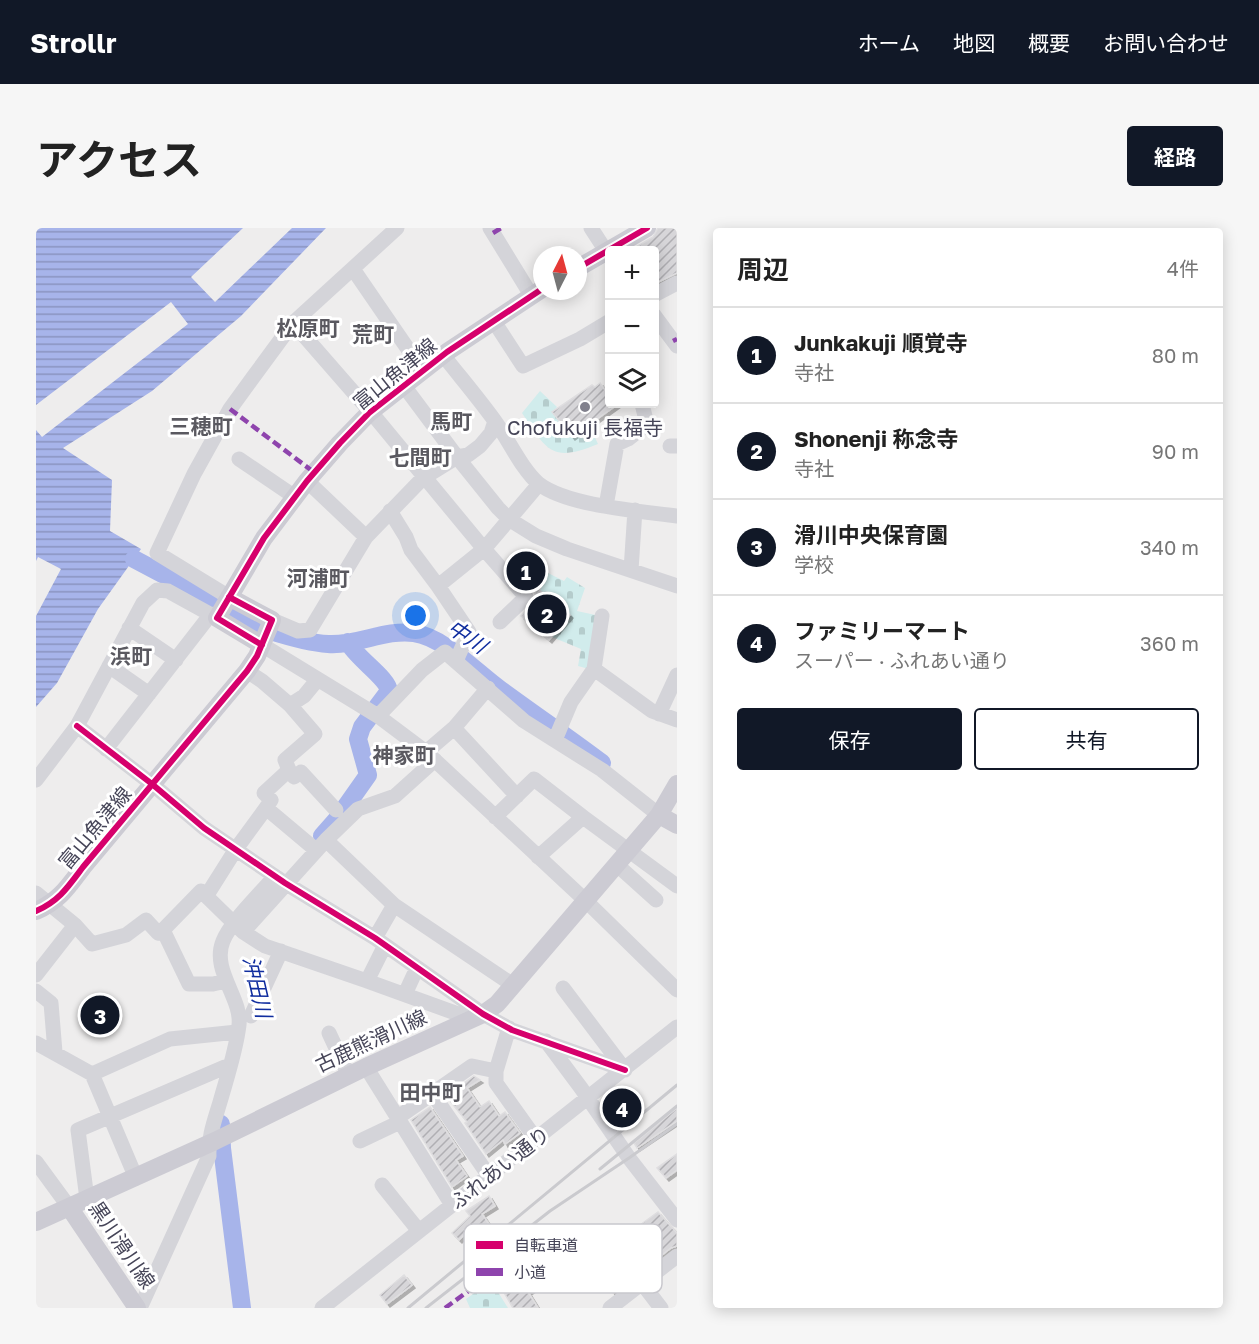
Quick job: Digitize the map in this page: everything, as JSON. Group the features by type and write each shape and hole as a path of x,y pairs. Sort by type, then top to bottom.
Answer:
{"main road":[{"path":"616,246 647,228"},
{"path":"587,263 605,252"},
{"name":"富山魚津線","path":"214,616 229,597 264,538 307,481 369,413 443,355 533,295"},
{"path":"229,597 272,620"},
{"path":"214,616 262,645"},
{"name":"富山魚津線","path":"41,903 62,894 82,867 248,671 272,620"},
{"name":"古鹿熊滑川線","path":"36,1222 217,1140 366,1067 478,1016 497,1004 668,808 677,784"},
{"path":"668,808 677,825"},
{"name":"黒川滑川線","path":"69,1207 139,1308"}],"street":[{"path":"229,597 157,553 194,474 230,409 293,323 397,228"},
{"path":"490,228 533,287"},
{"path":"591,228 605,247"},
{"path":"353,269 423,371"},
{"path":"659,292 677,283"},
{"path":"493,320 523,366 580,339 605,323"},
{"path":"659,322 677,346"},
{"path":"293,323 526,597 500,622"},
{"path":"443,355 495,421 539,484 561,494 606,506 677,516"},
{"path":"404,386 457,457 510,520 546,540 677,586"},
{"path":"606,506 617,444 628,439 647,424 643,408"},
{"path":"272,620 298,631 310,630 366,537 423,478 480,446 491,433 495,421"},
{"path":"239,459 295,497"},
{"path":"307,481 366,537"},
{"path":"438,586 484,549 539,484"},
{"path":"631,570 635,510"},
{"path":"390,511 411,550 469,632 456,661"},
{"path":"36,780 76,726 143,603 157,590 168,591 214,616 106,748"},
{"path":"555,740 571,702 594,669 602,616"},
{"path":"129,628 176,660"},
{"path":"262,645 378,716 430,756 586,901 677,990"},
{"path":"378,716 422,670 445,652 524,721 668,808"},
{"path":"109,666 149,694"},
{"path":"594,669 652,711 677,720"},
{"path":"248,671 290,705 315,734 285,760 294,777 301,772 336,810"},
{"path":"659,714 677,675"},
{"path":"290,705 304,696 318,679"},
{"path":"139,1308 217,1140 239,1023 220,956 223,940 238,928 280,880 358,809 395,796 488,688"},
{"path":"76,726 153,784 204,828 280,880 380,941 478,1016"},
{"path":"454,728 517,796"},
{"path":"207,895 271,800 264,793 289,770"},
{"path":"495,817 534,779 583,817 622,858 656,900"},
{"path":"266,808 321,845 394,905 513,985"},
{"path":"538,857 583,817"},
{"path":"622,858 677,886"},
{"path":"41,903 75,925 92,944 126,935 147,920 158,933 201,891 238,928 264,946 478,1016 625,1070"},
{"path":"367,981 394,905"},
{"path":"36,975 75,925"},
{"path":"163,930 189,984 213,984 226,981"},
{"path":"251,1016 281,951"},
{"path":"405,994 417,968"},
{"path":"563,988 625,1070"},
{"path":"36,992 51,1003 55,1052"},
{"name":"ふれあい通り","path":"322,1308 677,1027"},
{"path":"509,1028 496,1071 496,1083 536,1139"},
{"path":"92,1074 170,1039 237,1032"},
{"path":"329,1033 349,1076"},
{"path":"546,1041 629,1158 677,1220"},
{"path":"36,1043 92,1074 136,1178"},
{"path":"360,1141 399,1120 472,1066 496,1071"},
{"path":"87,1199 78,1131 229,1067"},
{"path":"366,1067 452,1205"},
{"path":"432,1094 489,1176"},
{"path":"36,1162 69,1207"},
{"path":"382,1185 419,1231"},
{"path":"662,1267 677,1256"},
{"path":"610,1308 628,1293"},
{"path":"650,1293 661,1308"}],"green space":[{"path":"540,391 557,407 553,412 580,422 590,430 598,444 570,453 560,453 545,445 522,413"},
{"path":"546,572 564,581 567,577 585,588 577,611 600,616 589,669 578,666 581,649 552,637 570,615 540,590 544,583 541,580"},
{"path":"474,1293 499,1293 508,1308 470,1308 466,1299"}],"water":[{"path":"36,228 326,228 241,316 152,391 63,448 112,480 110,531 141,549 98,609 57,683 36,707"}],"pier":[{"path":"243,228 292,228 215,302 191,277"},
{"path":"171,302 188,324 42,437 36,430 36,405"},
{"path":"38,557 61,569 36,616 36,561"}],"building":[{"path":"658,228 677,228 677,273 659,282 659,246 638,246 653,237"},
{"path":"600,383 605,390 605,408 612,408 572,437 552,412 592,385 595,387"},
{"path":"516,555 544,572 535,587 525,581 511,565"},
{"path":"538,589 570,615 549,640 521,616 533,604"},
{"path":"474,1076 480,1080 467,1088 480,1107 489,1101 499,1116 505,1112 520,1133 505,1144 503,1140 486,1154 465,1123 467,1122 446,1096"},
{"path":"621,1093 636,1111 623,1122 608,1104"},
{"path":"430,1107 463,1156 456,1160 467,1176 452,1187 411,1120"},
{"path":"677,1108 677,1121 637,1148 634,1143"},
{"path":"677,1154 677,1170 666,1178 657,1168"},
{"path":"489,1196 495,1206 482,1214 489,1224 464,1224 464,1235 459,1240 452,1233 470,1216 466,1211"},
{"path":"658,1212 677,1233 677,1246 662,1255 662,1224 641,1224"},
{"path":"404,1275 412,1285 387,1304 380,1295"},
{"path":"504,1293 529,1293 538,1308 513,1308"}],"waterway":[{"name":"中川","path":"134,559 270,631 291,637 339,644 403,632 414,633 437,641 602,763"},
{"name":"沖田川","path":"322,836 368,775 358,739 362,727 389,691 383,680 348,642"},
{"name":"沖田川","path":"221,1124 242,1308"}],"railway":[{"path":"509,1224 677,1085"},
{"path":"600,1169 677,1106"},
{"path":"533,1224 677,1124"},
{"path":"408,1308 464,1262"},
{"path":"426,1308 464,1278"}],"marked path":[{"path":"493,233 501,228"},
{"path":"673,341 677,339"},
{"path":"230,409 315,473"},
{"path":"445,1308 466,1293"}],"cycle path":[{"path":"587,263 647,228"},
{"path":"262,645 217,618 264,538 307,481 369,413 447,352 533,295"},
{"path":"36,911 51,903 68,887 257,656 272,620 229,597"},
{"path":"77,726 204,828 285,883 375,938 483,1014 512,1030 625,1070"}],"place":[{"name":"Chofukuji 長福寺","path":"585,407"},
{"name":"Junkakuji 順覚寺","path":"526,571"},
{"name":"Shonenji 称念寺","path":"547,614"},
{"name":"滑川中央保育園","path":"100,1015"},
{"name":"ファミリーマート","path":"622,1108"}],"district":[{"name":"松原町","path":"308,329"},
{"name":"荒町","path":"373,335"},
{"name":"馬町","path":"451,422"},
{"name":"三穂町","path":"201,427"},
{"name":"七間町","path":"420,458"},
{"name":"河浦町","path":"318,579"},
{"name":"浜町","path":"131,657"},
{"name":"神家町","path":"404,756"},
{"name":"田中町","path":"431,1093"}]}
